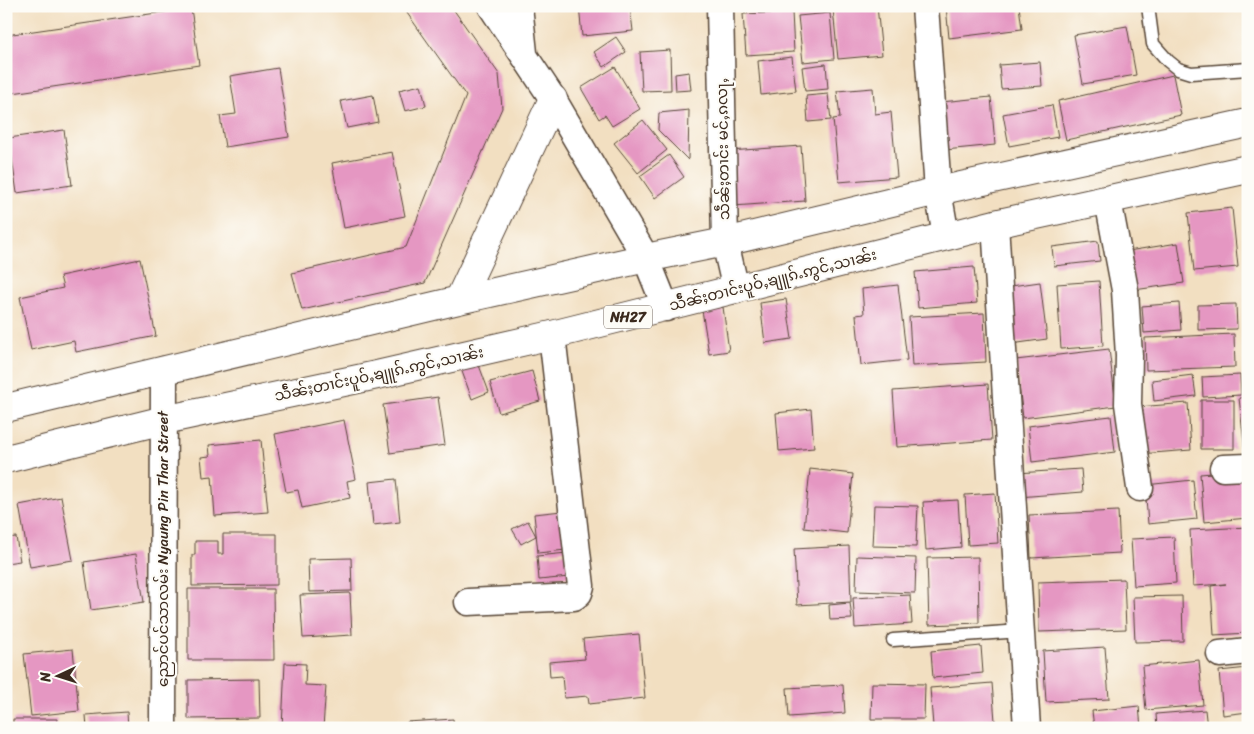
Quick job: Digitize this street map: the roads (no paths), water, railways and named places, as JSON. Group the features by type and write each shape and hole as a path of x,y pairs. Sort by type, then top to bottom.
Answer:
{"highway":[{"path":"460,300 553,99"},
{"path":"6,408 460,300 725,242 938,191 1248,123"},
{"name":"သဵႅၼ်ႈတၢင်းပူဝ်ႇၶျူၵ်ႉဢွင်ႇသၢၼ်း","path":"6,459 164,420 367,378 666,308 994,224 1248,169"}],"street":[{"path":"491,6 553,99 646,258 666,308"},
{"path":"519,6 525,56"},
{"name":"သဵၼ်ႈတၢင်း မင်ႇၵလႃႇ","path":"720,6 725,242 736,290"},
{"path":"925,6 938,191 946,236"},
{"path":"1108,200 1125,290 1129,356 1128,404 1140,488"},
{"path":"994,224 1027,728"},
{"path":"468,602 574,597 579,593 581,586 552,335"},
{"name":"ညောင်ပင်သာလမ်း Nyaung Pin Thar Street","path":"163,728 164,370"},
{"path":"1220,654 1248,651"}],"lane":[{"path":"1148,6 1152,44 1168,62 1178,69 1191,73 1248,69"},
{"path":"893,640 1021,631"}]}
